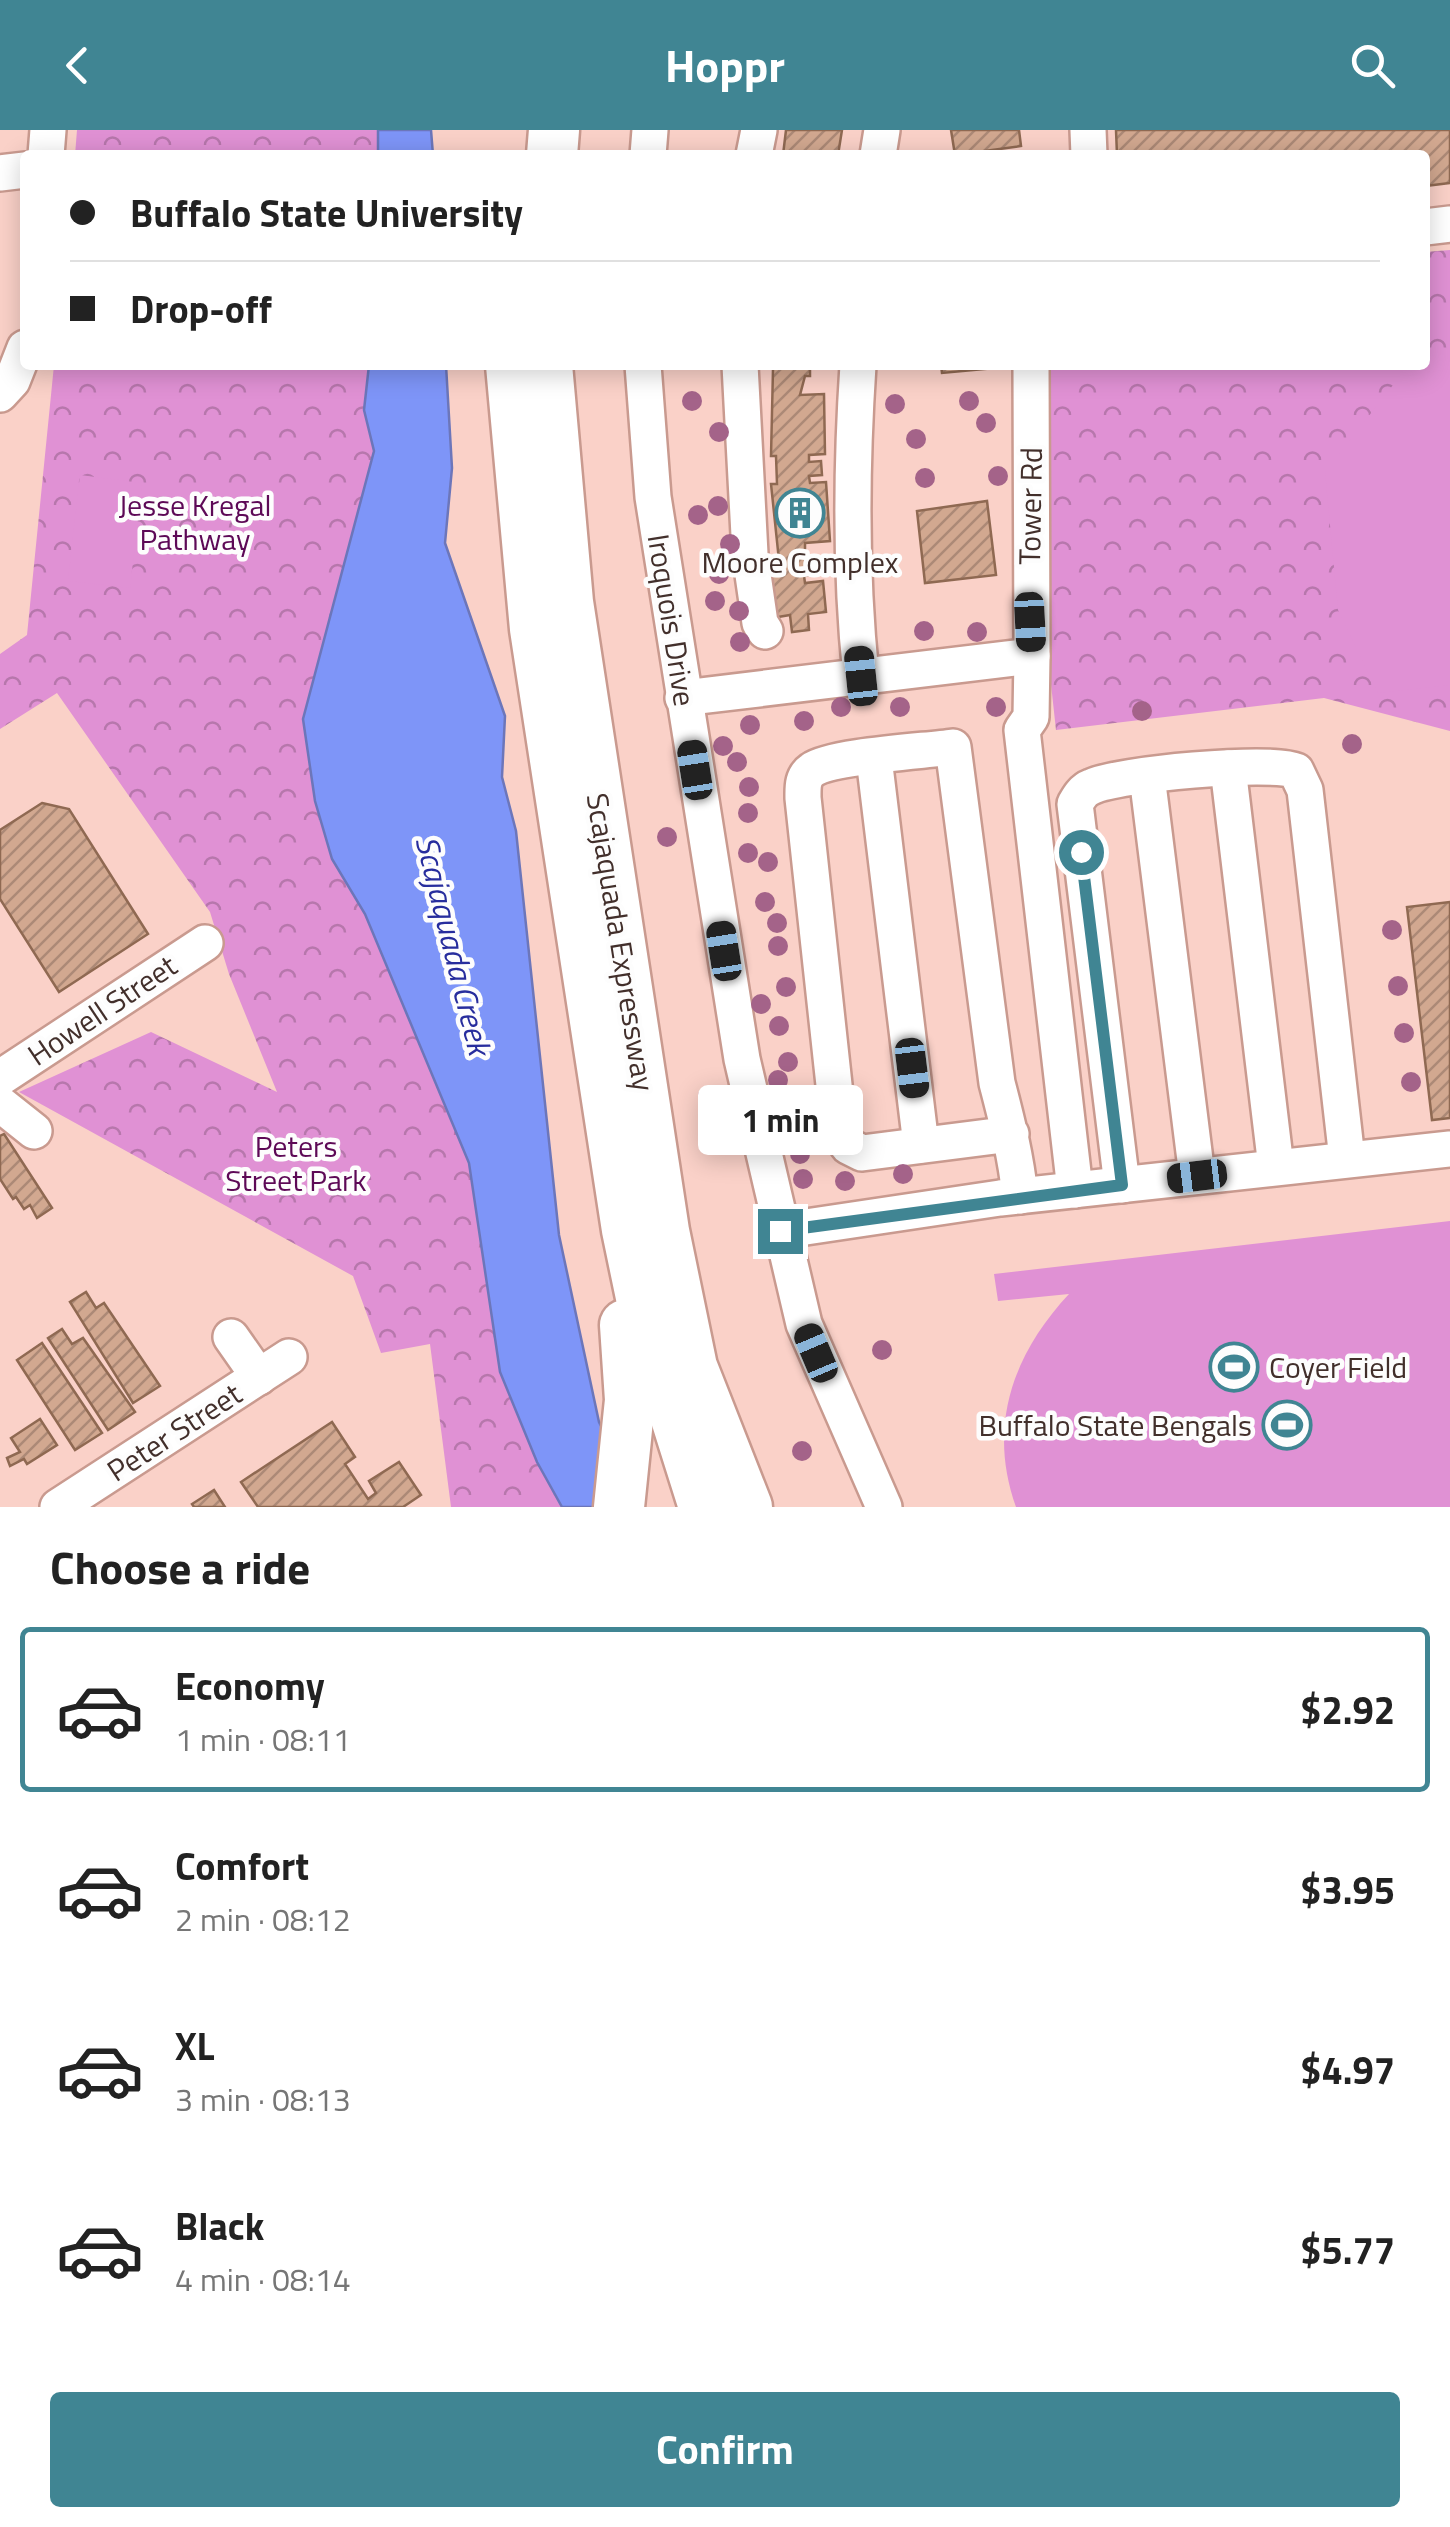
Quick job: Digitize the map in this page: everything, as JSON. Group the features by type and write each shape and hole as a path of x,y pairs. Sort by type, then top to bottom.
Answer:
{"highway":[{"name":"Scajaquada Expressway","path":"511,370 535,629 627,1230 658,1362 704,1507"},
{"name":"Scajaquada Expressway","path":"547,370 568,602 664,1231 692,1367 747,1507"},
{"path":"619,1507 628,1445 627,1230"}],"street":[{"path":"0,394 12,380 20,360"},
{"name":"Iroquois Drive","path":"643,370 652,497 742,1060 804,1324 884,1507"},
{"path":"740,370 750,554 760,624 765,631"},
{"path":"858,370 850,480 850,574 861,676"},
{"name":"Tower Rd","path":"1031,370 1031,717 1022,730 1075,1190"},
{"path":"683,698 1032,656"},
{"path":"1011,1134 862,1153 848,1146 839,1130 803,782 812,770 953,746 997,1084 1011,1134 1020,1196"},
{"path":"874,758 922,1146"},
{"path":"1122,1185 1075,804 1092,786 1147,776 1284,766 1296,771 1304,790 1347,1159"},
{"path":"1228,768 1276,1168"},
{"path":"1147,776 1197,1176"},
{"name":"Howell Street","path":"0,1078 205,943"},
{"path":"0,1104 34,1131"},
{"path":"780,1231 1020,1196 1450,1149"},
{"path":"231,1337 259,1377"},
{"name":"Peter Street","path":"58,1507 290,1356"}],"green space":[{"path":"77,130 378,130 378,150 75,150"},
{"path":"1450,250 1450,731 1324,698 1056,730 1048,657 1042,370 1430,370 1430,252"},
{"path":"1450,369 1450,685 1378,693 1338,610 1325,472 1400,376"},
{"name":"Jesse Kregal Pathway","path":"54,370 368,370 364,410 374,451 303,719 315,801 332,859 365,914 469,1163 537,1462 562,1507 451,1507 430,1344 381,1353 353,1276 19,1092 151,1032 277,1092 229,974 210,912 57,693 0,729 0,654 27,635"},
{"path":"80,475 142,483 130,588 68,581"},
{"name":"Coyer Field","path":"1450,1221 1450,1507 1016,1507 1004,1448 1011,1393 1033,1341 1069,1294 998,1301 994,1274"}],"water":[{"path":"378,130 431,130 433,150 378,150"},
{"name":"Scajaquada Creek","path":"368,370 446,370 452,468 445,543 505,716 502,777 516,831 559,1235 599,1422 641,1507 562,1507 537,1462 500,1372 469,1163 365,914 332,859 315,801 303,719 374,451 364,410"}],"building":[{"path":"786,130 842,130 839,150 784,150"},
{"path":"951,130 1019,130 1021,146 954,150"},
{"path":"1116,130 1450,130 1450,183 1430,185 1430,150 1117,150"},
{"name":"Moore Complex","path":"773,370 810,370 800,395 824,394 825,454 809,455 809,462 821,461 822,475 809,476 810,483 826,482 830,541 805,543 805,560 816,560 817,573 804,576 805,583 823,581 826,612 808,614 809,630 792,632 790,615 772,618 768,588 773,587 771,572 780,570 771,484 777,484 776,456 771,456"},
{"path":"987,501 996,575 925,583 917,511"},
{"path":"42,803 69,809 148,934 59,992 0,899 0,830"},
{"path":"1450,902 1450,1118 1432,1120 1407,907"},
{"path":"4,1134 52,1208 37,1218 30,1205 24,1209 16,1197 13,1199 0,1179 0,1136"},
{"path":"86,1292 96,1308 104,1303 160,1386 133,1403 70,1302"},
{"path":"62,1329 72,1344 83,1338 135,1412 108,1430 48,1338"},
{"path":"42,1343 102,1433 75,1450 17,1360"},
{"path":"40,1419 57,1445 27,1464 24,1459 10,1466 7,1458 20,1452 11,1438"},
{"path":"332,1422 355,1457 345,1464 368,1499 376,1493 369,1481 399,1462 421,1495 403,1507 258,1507 241,1482"},
{"path":"214,1490 225,1507 194,1507 192,1504"}],"place":[{"name":"Moore Complex","path":"800,513"},
{"name":"Coyer Field","path":"1234,1367"},
{"name":"Buffalo State Bengals","path":"1287,1425"}],"route":[{"path":"780,1231 1000,1198 1122,1185 1081,852"}],"park label":[{"name":"Peters Street Park","path":"296,1163"}]}
